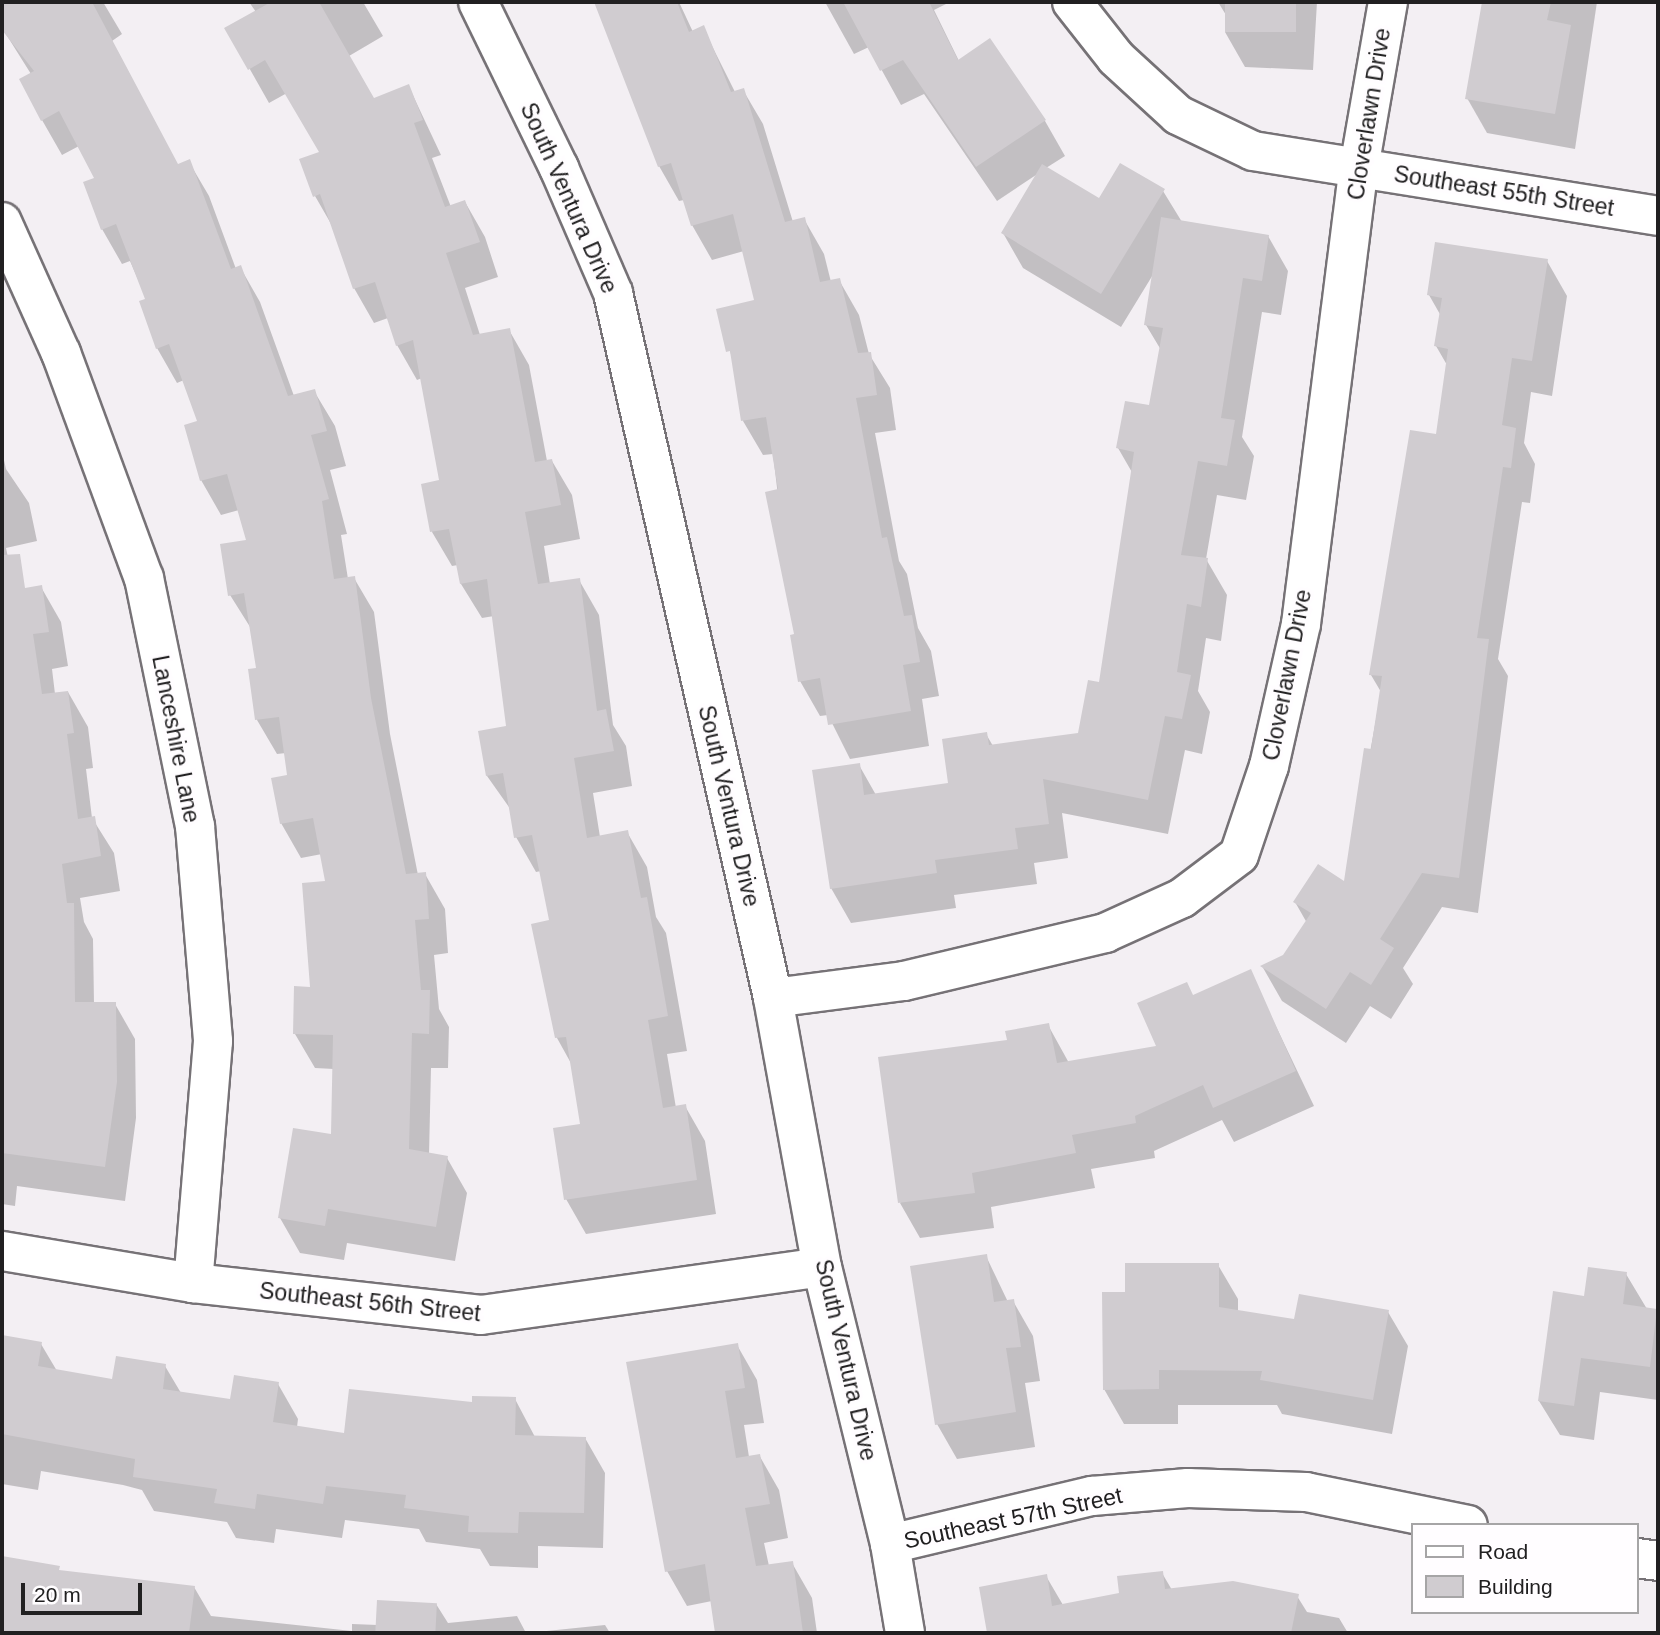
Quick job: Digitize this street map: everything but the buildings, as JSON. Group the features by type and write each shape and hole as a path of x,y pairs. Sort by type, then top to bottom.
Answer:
{"street":[{"name":"South Ventura Drive","path":"478,2 559,168 613,293 773,998 822,1267 890,1544 905,1633"},
{"name":"Southeast 55th Street","path":"1072,2 1116,58 1178,115 1253,151 1658,216"},
{"name":"Cloverlawn Drive","path":"773,998 904,981 1105,933 1182,898 1238,855 1269,766 1301,624 1359,167 1388,2"},
{"name":"Lanceshire Lane","path":"2,222 61,353 144,578 195,827 212,1041 193,1283"},
{"name":"Southeast 56th Street","path":"2,1251 193,1283 481,1315 822,1267"},
{"name":"Southeast 57th Street","path":"890,1544 1092,1496 1188,1488 1306,1492 1458,1523"},
{"path":"1639,1558 1658,1561"}]}
